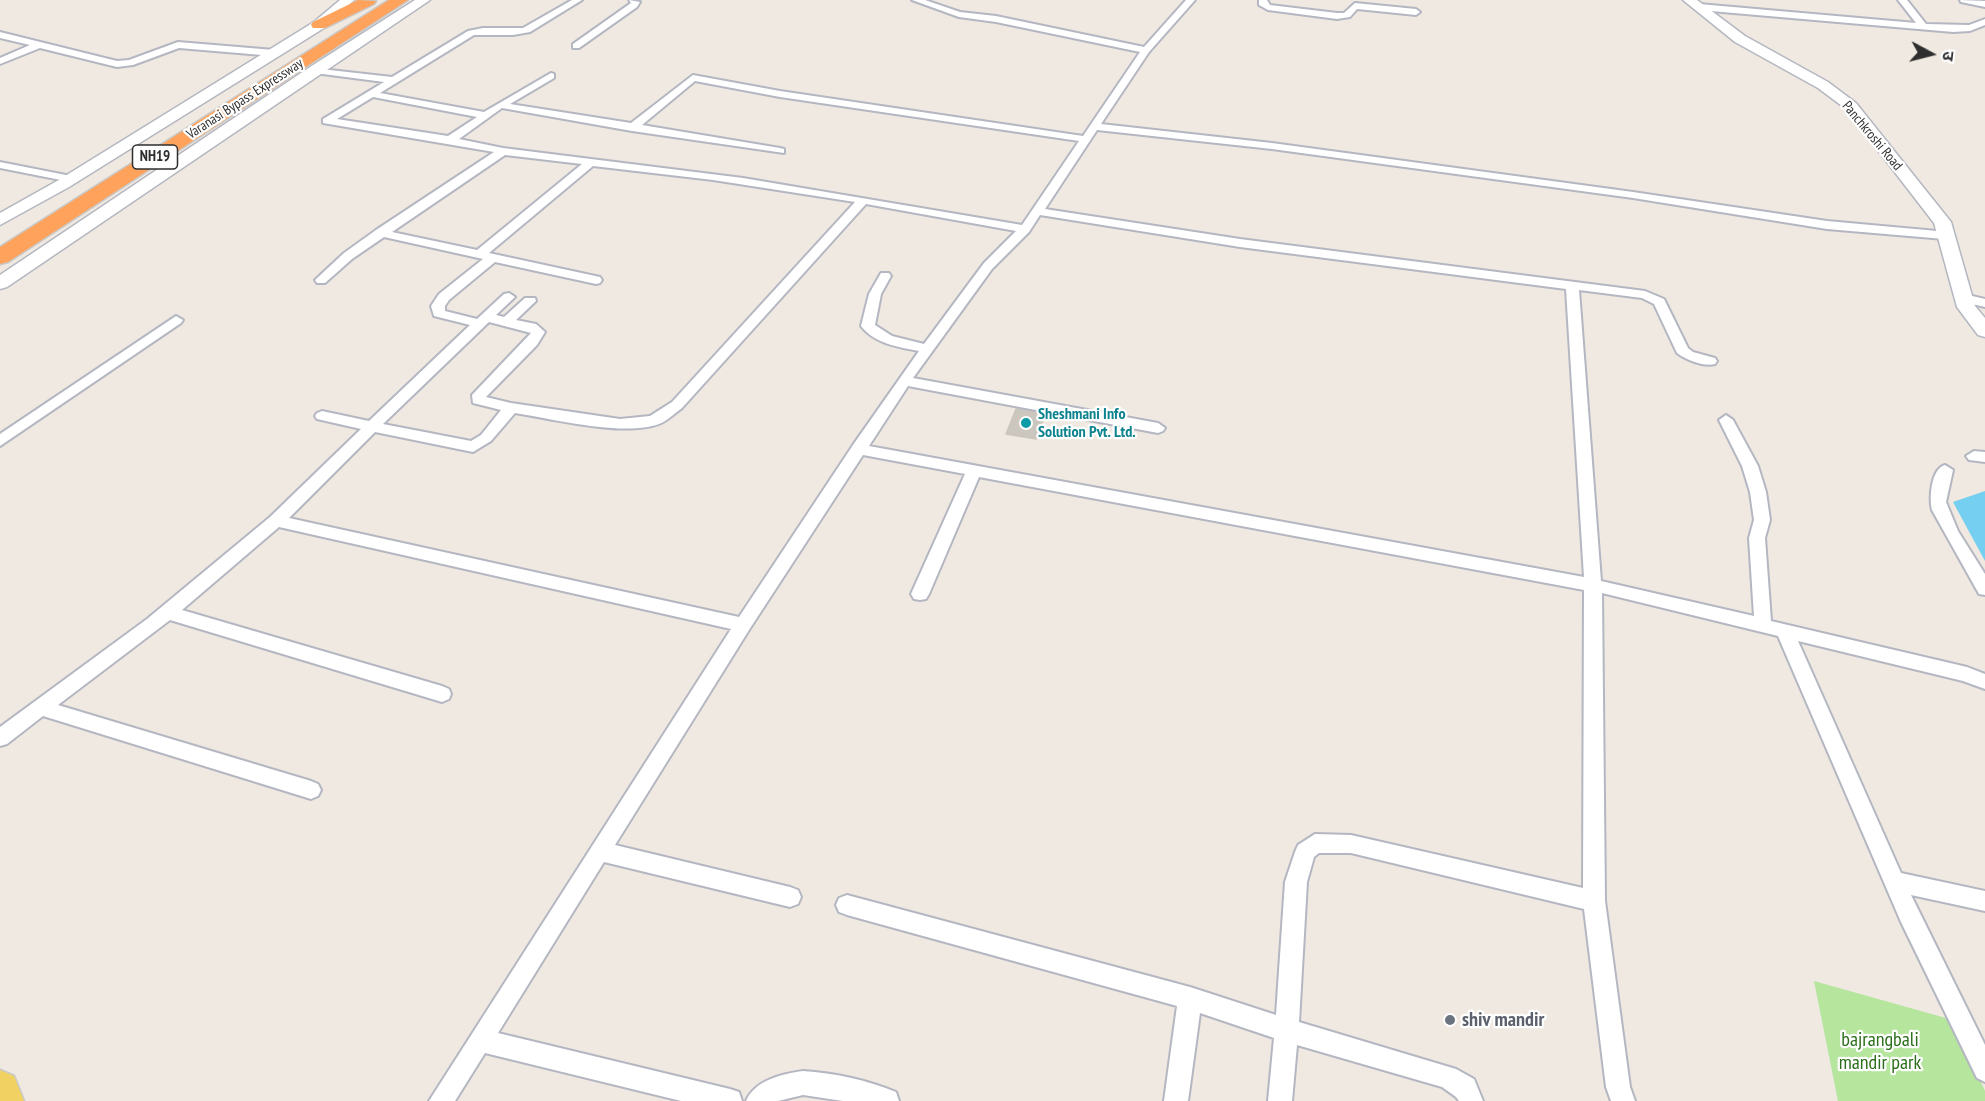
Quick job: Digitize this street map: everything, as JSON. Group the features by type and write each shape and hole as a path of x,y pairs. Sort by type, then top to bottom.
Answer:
{"highway":[{"path":"319,25 370,0"},
{"name":"Varanasi Bypass Expressway","path":"0,257 98,194 298,58 376,0"},
{"path":"339,55 402,0"},
{"name":"Varanasi Bypass Expressway","path":"0,237 298,58 402,0"}],"main road":[{"path":"0,1090 4,1101"}],"street":[{"path":"0,283 298,58 319,25 348,0"},
{"path":"0,220 71,179 298,58 339,55 424,0"},
{"path":"578,0 526,30 513,32 484,30 471,33 327,121 450,140 503,151 742,181 862,201 914,207 1025,229"},
{"path":"576,46 634,5 636,2 633,0"},
{"path":"916,0 959,15 996,19 1146,50"},
{"path":"441,1101 743,625 904,381 988,266 1025,229 1146,50 1191,0"},
{"path":"1263,0 1262,3 1268,7 1337,16 1347,15 1355,6 1395,5 1416,12"},
{"path":"1902,0 1924,27"},
{"path":"1964,0 1985,4"},
{"path":"1694,4 1985,31"},
{"name":"Panchkroshi Road","path":"1694,4 1740,39 1824,85 1851,106 1942,222 1966,307 1985,331"},
{"path":"1970,28 1985,22"},
{"path":"0,35 117,64 130,63 178,45 298,58 394,80"},
{"path":"0,61 39,45"},
{"path":"450,140 500,105 551,76"},
{"path":"632,128 693,78 780,94 1089,132 1272,146 1633,195 1827,225 1944,235"},
{"path":"370,94 485,115"},
{"path":"500,105 780,151"},
{"path":"321,280 348,256 380,233 503,151"},
{"path":"591,162 486,256 444,297 438,306 439,313 506,322 537,329 538,332 532,342 479,395 478,400 511,408 620,424 638,424 655,420 677,405 709,372 862,201"},
{"path":"0,165 71,179"},
{"path":"0,266 98,194"},
{"path":"1036,211 1252,245 1652,297 1659,302 1682,350 1688,355 1710,361"},
{"path":"380,233 596,280"},
{"path":"885,276 875,294 868,326 872,332 885,338 927,349"},
{"path":"1572,286 1593,585 1594,901 1618,1087 1623,1101"},
{"path":"0,738 167,612 276,521 375,427 452,347 508,297"},
{"path":"1964,298 1985,303"},
{"path":"506,322 530,301"},
{"path":"0,441 21,429 176,320"},
{"path":"904,381 1158,428"},
{"path":"322,417 473,447 486,438 511,408"},
{"path":"1726,420 1750,466 1758,492 1762,520 1757,538 1763,626"},
{"path":"858,449 1593,585 1967,674 1985,681"},
{"path":"1946,470 1938,501 1943,519 1974,566 1985,589"},
{"path":"920,594 974,471"},
{"path":"276,521 743,625"},
{"path":"167,612 442,694"},
{"path":"1785,632 1894,881 1982,1057"},
{"path":"42,708 310,790"},
{"path":"1280,1101 1292,967 1296,882 1305,852 1315,843 1351,844 1594,901"},
{"path":"600,851 790,897"},
{"path":"1894,881 1985,901"},
{"path":"847,904 1190,998 1286,1030 1448,1077 1465,1088 1471,1101"},
{"path":"1176,1101 1190,998"},
{"path":"480,1040 730,1101"},
{"path":"758,1101 767,1091 792,1083 825,1086 887,1101"}],"green space":[{"name":"bajrangbali mandir park","path":"1814,981 1953,1020 1985,1091 1985,1101 1838,1101"}],"water":[{"path":"1985,491 1985,561 1953,502"}],"building":[{"name":"Sheshmani Info Solution Pvt. Ltd.","path":"1016,409 1045,414 1036,439 1006,434"}],"place":[{"name":"Sheshmani Info Solution Pvt. Ltd.","path":"1026,423"},
{"name":"shiv mandir","path":"1450,1020"}]}
